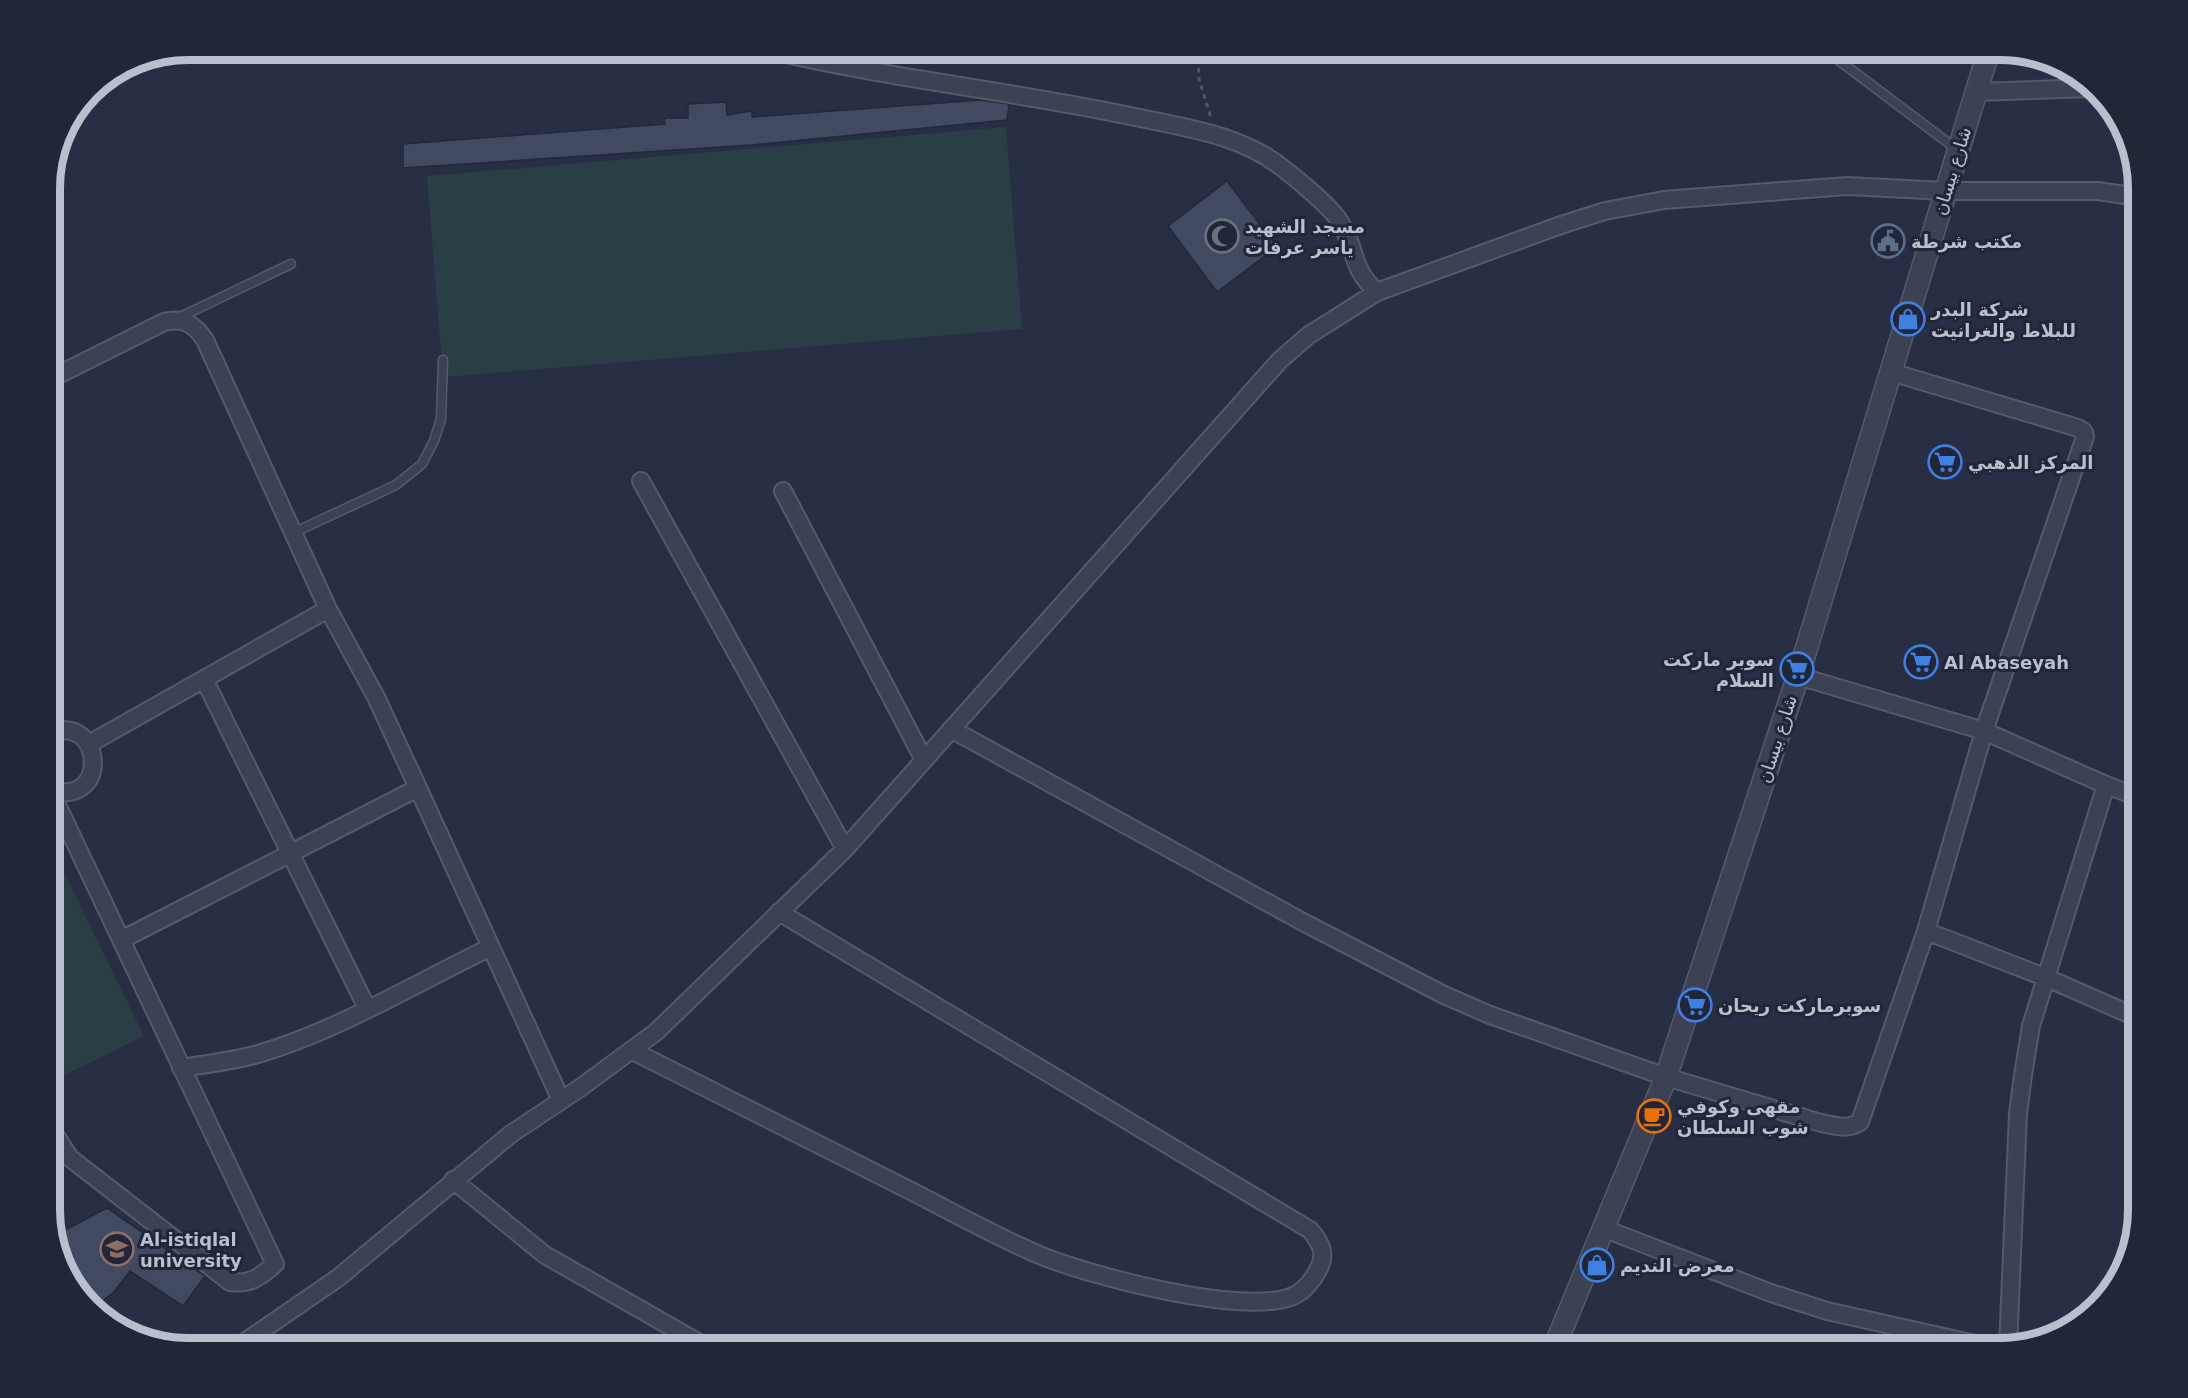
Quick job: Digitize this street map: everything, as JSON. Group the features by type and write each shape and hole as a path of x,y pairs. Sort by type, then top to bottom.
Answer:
{"street":[{"path":"814,60 869,72 1057,100 1217,135 1262,153 1339,219 1348,236 1355,264 1363,279 1377,292"},
{"name":"شارع بيسان","path":"1558,1338 1666,1077 1798,676 1986,60"},
{"path":"1976,92 2079,88"},
{"path":"253,1337 338,1278 511,1134 656,1032 845,849 1280,360 1309,335 1377,292 1561,225 1638,204 1707,195 1847,186 1946,191 2098,190 2128,195"},
{"path":"60,374 175,319 195,326 205,340 328,609 376,697 561,1100"},
{"path":"951,729 1301,921 1444,995 1490,1015 1666,1077 1821,1124 1853,1127 1860,1122 1926,932 1984,731 2083,444 2084,432 1891,372"},
{"path":"641,481 845,849"},
{"path":"783,491 924,760"},
{"path":"89,744 328,609"},
{"path":"1798,676 1984,731 2128,793"},
{"path":"204,679 367,1008"},
{"path":"60,732 73,732 89,744 94,763 87,782 70,792 60,791"},
{"path":"2008,1338 2018,1114 2031,1026 2106,785"},
{"path":"121,940 418,788"},
{"path":"60,811 275,1264 261,1276 245,1284 230,1282 70,1158 60,1142"},
{"path":"632,1050 1038,1254 1093,1272 1175,1292 1257,1301 1294,1296 1308,1285 1318,1270 1324,1254 1320,1242 1310,1230 779,912"},
{"path":"1926,932 2047,978 2128,1013"},
{"path":"182,1068 229,1062 259,1054 333,1025 491,947"},
{"path":"453,1180 545,1255 690,1338"},
{"path":"1605,1229 1771,1293 1827,1311 1948,1338"}],"lane":[{"path":"1838,60 1959,151"},
{"path":"175,319 291,264"},
{"path":"293,533 396,485 422,464 441,419 443,360"}],"path":[{"path":"1198,60 1199,79 1217,135"}],"shaded area":[{"path":"1006,127 1022,329 443,377 427,176"},
{"path":"60,864 144,1036 60,1077"}],"building":[{"path":"981,100 1009,104 1007,120 751,145 403,168 403,144 665,124 664,118 688,118 688,104 726,102 727,115 752,111 752,117"},
{"name":"مسجد الشهيد ياسر عرفات","path":"1227,181 1277,247 1217,292 1168,226"},
{"path":"107,1208 205,1276 183,1306 130,1271 114,1292 100,1302 73,1267 62,1232"}],"place":[{"name":"مسجد الشهيد ياسر عرفات","path":"1222,236"},
{"name":"مكتب شرطة","path":"1888,241"},
{"name":"شركة البدر للبلاط والغرانيت","path":"1908,319"},
{"name":"المركز الذهبي","path":"1945,462"},
{"name":"Al Abaseyah","path":"1921,662"},
{"name":"سوبر ماركت السلام","path":"1797,669"},
{"name":"سوبرماركت ريحان","path":"1695,1005"},
{"name":"مقهى وكوفي شوب السلطان","path":"1654,1116"},
{"name":"Al-istiqlal university","path":"117,1249"},
{"name":"معرض النديم","path":"1597,1265"}]}
